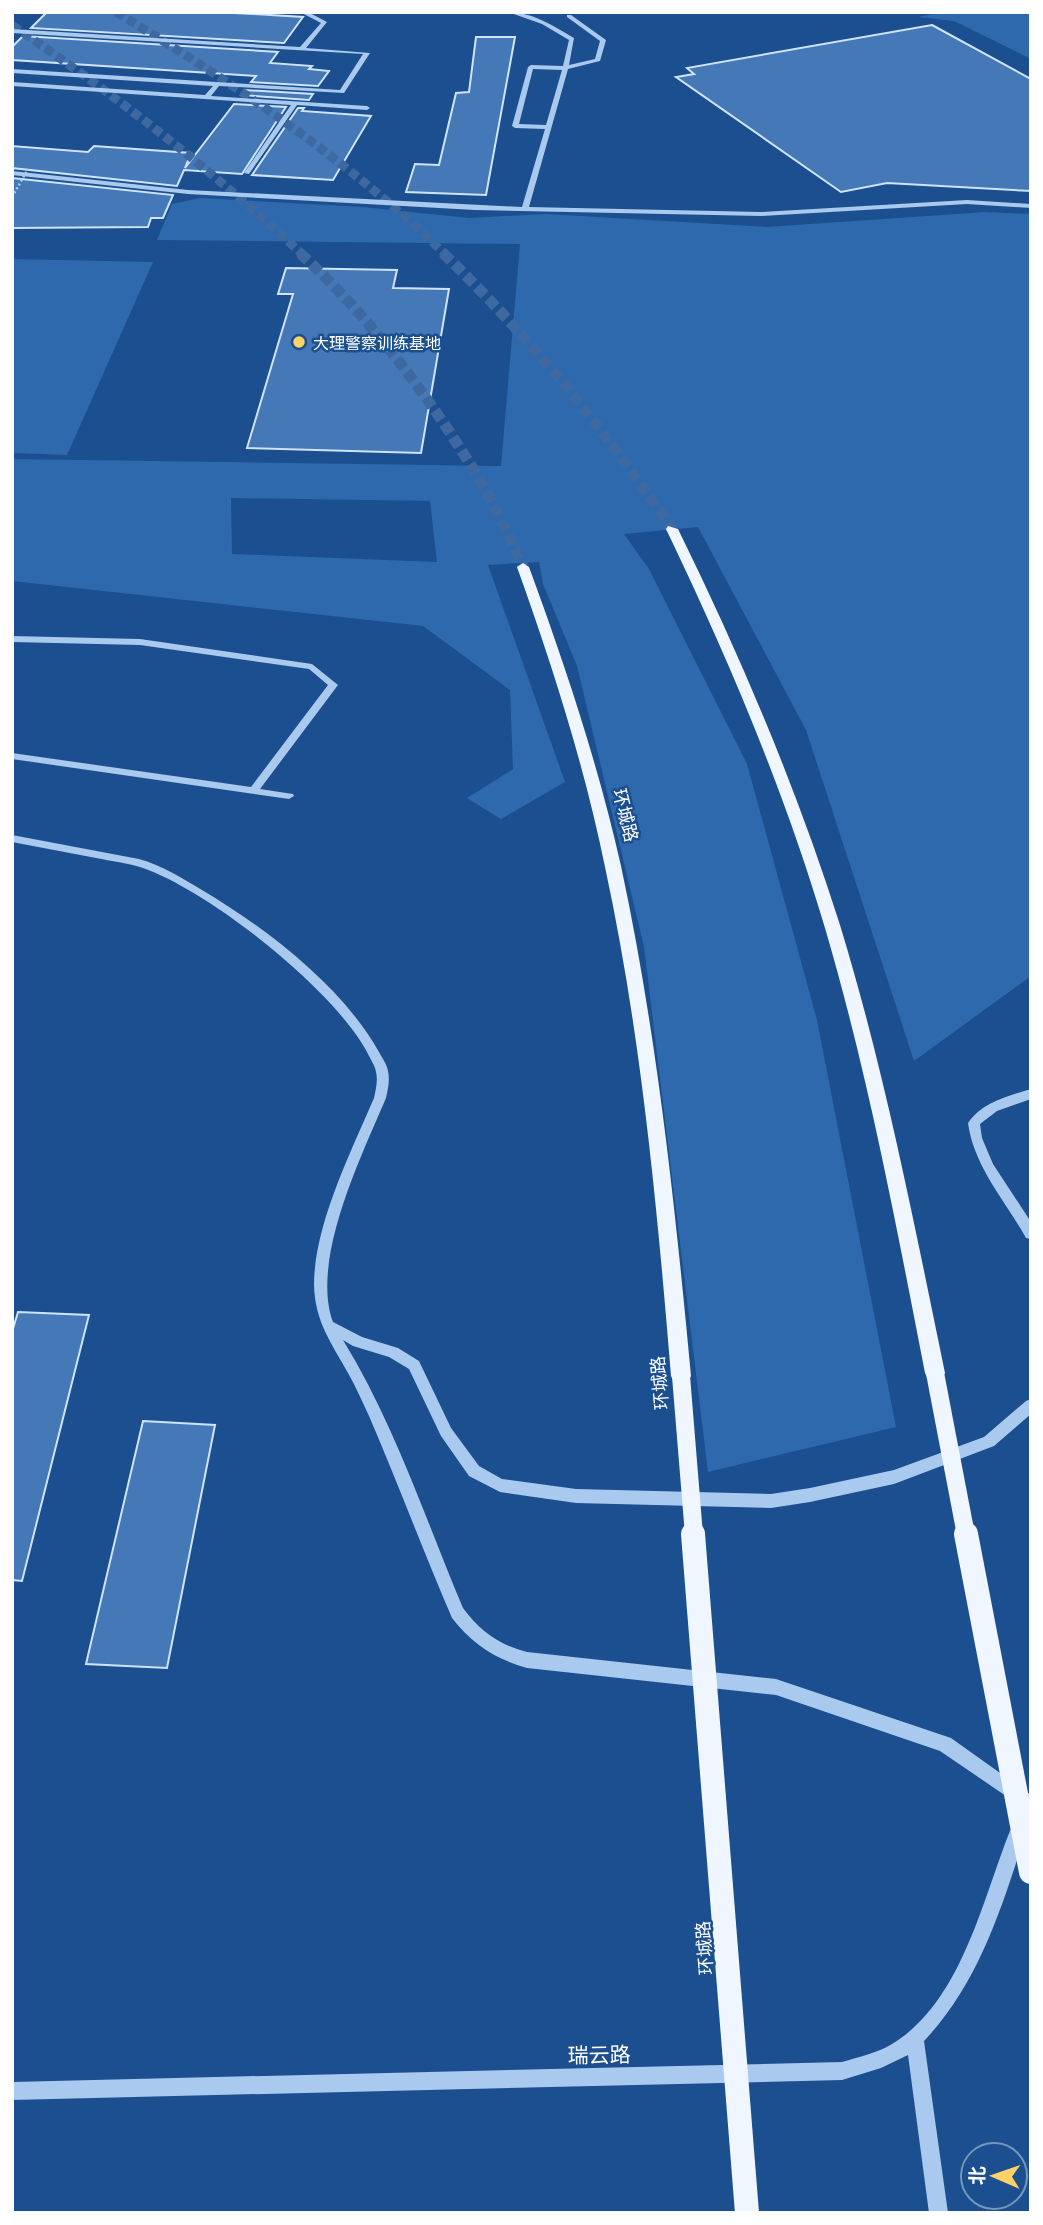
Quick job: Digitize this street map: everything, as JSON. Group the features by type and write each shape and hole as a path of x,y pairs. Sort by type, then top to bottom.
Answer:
{"main road":[{"path":"672,530 746,688 803,835 827,910 888,1140 1031,1872"},
{"name":"环城路","path":"523,566 579,730 627,923 656,1111 681,1376 747,2213"}],"street":[{"path":"302,49 324,22 303,12"},
{"path":"548,127 515,126 531,68 565,68 598,60 603,40 569,16"},
{"path":"525,209 565,68"},
{"path":"12,71 217,84"},
{"path":"12,83 367,108"},
{"path":"247,173 295,103"},
{"path":"12,173 188,191 525,209 761,214 967,202 1031,206"},
{"path":"12,639 140,642 312,667 333,685 253,791"},
{"path":"12,756 289,796"},
{"path":"12,838 147,865 202,894 269,942 319,984 369,1044 382,1069 383,1082 380,1098 333,1218 323,1269 322,1306 327,1321 358,1377 457,1613 471,1632 505,1655 527,1660 776,1687 945,1744 1030,1805"},
{"path":"1031,1094 1001,1102 982,1113 974,1123 977,1144 984,1158 1031,1234"},
{"path":"327,1321 358,1342 393,1352 414,1365 446,1432 474,1471 500,1485 576,1496 771,1501 810,1494 894,1477 989,1442 1031,1405"},
{"name":"瑞云路","path":"12,2091 842,2071 880,2061 915,2039 946,2000 970,1960 1030,1805"},
{"path":"915,2039 939,2213"}],"lane":[{"path":"511,12 531,17 570,36 573,42 565,68"},
{"path":"12,31 367,53 342,92 217,84 207,97"}],"path":[{"path":"12,197 28,169"}],"shaded area":[{"path":"942,12 1031,12 1031,59 954,21 918,17"},
{"path":"200,198 363,207 469,218 546,214 767,227 985,212 1031,214 1031,976 914,1061 806,730 698,527 624,534 649,569 747,764 817,1020 896,1427 708,1472 644,947 577,666 543,584 539,562 488,565 565,782 501,819 467,798 513,769 510,690 423,626 12,581 12,459 501,466 520,244 157,240 172,204","holes":["231,498 430,501 437,562 232,554"]},
{"path":"12,259 153,262 67,455 12,453"}],"building":[{"path":"47,12 218,12 303,17 284,43 31,28"},
{"path":"932,25 1031,79 1031,191 887,183 841,192 676,77 694,74 687,68"},
{"path":"23,36 278,52 270,63 312,66 309,69 329,71 318,86 251,82 256,76 12,60 12,47"},
{"path":"476,37 515,37 486,195 406,192 415,164 439,165 456,93 469,92"},
{"path":"245,90 313,94 309,100 241,95"},
{"path":"234,104 286,107 242,174 184,170 177,186 12,168 12,146 88,152 94,146 191,153 185,168"},
{"path":"298,108 304,108 302,111 371,116 333,180 252,175"},
{"path":"12,178 173,195 163,218 151,218 148,227 12,228"},
{"path":"286,268 397,270 393,288 449,289 421,453 247,448 293,294 278,294"},
{"path":"18,1312 89,1315 22,1581 12,1580 12,1332"},
{"path":"143,1421 215,1425 167,1668 86,1664"}],"tunnel":[{"path":"116,12 203,66 329,154 408,219 445,254"},
{"path":"12,25 162,134 233,192 302,254"},
{"path":"300,253 351,304 420,389 480,480 523,567"},
{"path":"443,253 506,318 565,385 672,529"}],"place":[{"name":"大理警察训练基地","path":"299,342"}]}
